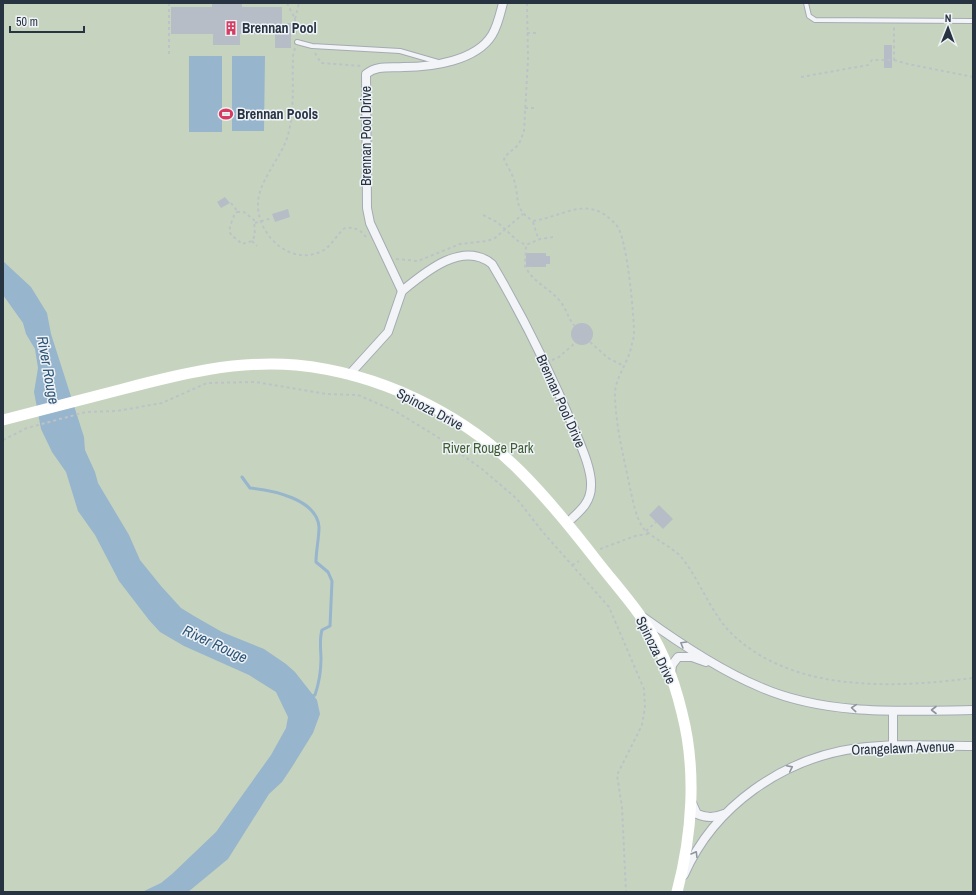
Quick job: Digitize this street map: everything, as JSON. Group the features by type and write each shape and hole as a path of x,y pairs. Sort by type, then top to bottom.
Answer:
{"street":[{"name":"Brennan Pool Drive","path":"503,3 498,22 492,36 482,46 454,61 424,67 374,68 366,74 366,192 370,224 402,291 424,272 454,258 476,255 486,259 492,264 545,364 585,458 592,484 587,503 567,523"},
{"path":"349,375 388,332 402,291"},
{"name":"Spinoza Drive","path":"3,420 185,372 243,364 295,365 349,375 382,384 412,397 458,422 500,453 519,470 567,523 639,614 655,642 671,676 683,715 688,743 691,795 687,840 677,890"},
{"path":"639,614 665,633 725,670"},
{"path":"671,676 674,660 678,657 684,656 692,657 725,670 761,688 799,699 837,706 893,711 973,710"},
{"path":"893,711 894,746"},
{"name":"Orangelawn Avenue","path":"677,890 702,844 730,810 763,783 804,761 844,750 894,746 973,746"},
{"name":"Orangelawn Avenue","path":"691,795 693,808 697,814 704,817 714,818 730,810"}],"lane":[{"path":"806,3 809,16 815,20 973,20"},
{"path":"296,42 312,46 400,51 442,64"}],"path":[{"path":"169,3 169,54"},
{"path":"287,3 295,19"},
{"path":"299,3 295,19 296,42 292,56 291,120 282,151 259,194 258,204 261,221 268,236 277,244 289,252 302,255 312,255 323,251 345,228 352,228 361,231 368,239"},
{"path":"527,3 524,131 516,147 508,152 504,159 514,178 518,207 523,214 533,221 537,235 540,239"},
{"path":"894,21 894,60"},
{"path":"527,33 538,33"},
{"path":"312,46 321,63 360,65 370,71"},
{"path":"801,77 868,65 872,60 894,60 973,77"},
{"path":"525,108 536,108"},
{"path":"231,203 238,212"},
{"path":"533,221 547,219 570,209 589,209 607,216 620,229 627,265 634,334 630,350 618,379 615,394 616,420 635,506 642,527 648,534 666,544 680,555 731,634 768,659 819,678 841,682 910,683 973,678"},
{"path":"238,212 248,214 255,224 255,238 252,241 242,244 232,238 230,232 233,218 238,212"},
{"path":"383,253 400,260 418,261 460,244 487,241 495,238 523,214"},
{"path":"483,215 497,222 518,241 526,245 540,239 553,237"},
{"path":"255,224 272,218"},
{"path":"252,241 257,246"},
{"path":"526,245 524,259 527,270 558,299 564,307 570,322 575,326"},
{"path":"590,342 608,358 624,366"},
{"path":"545,364 559,357 575,343"},
{"path":"3,440 27,428 86,412 117,411 162,403 207,383 255,382 326,394 358,396 395,411 436,436 482,469 517,499 542,531 610,607 636,669 646,698 642,725 616,775 622,807 626,892"},
{"path":"646,531 656,522"},
{"path":"599,549 635,536 648,534"},
{"path":"572,565 579,561"}],"green space":[{"name":"River Rouge Park","path":"3,3 973,3 973,892 3,892"}],"water":[{"path":"189,56 222,56 222,132 189,132"},
{"path":"232,56 265,56 264,131 232,131"},
{"name":"River Rouge","path":"3,261 31,287 47,313 51,334 84,437 85,450 95,472 98,483 129,535 140,560 181,608 222,632 264,649 295,672 317,700 320,714 313,733 282,782 269,794 228,859 188,892 142,892 161,883 216,832 271,755 286,728 288,717 276,692 249,675 184,646 160,632 119,581 95,535 78,511 66,472 52,452 41,429 34,392 38,368 35,349 26,334 23,323 3,295"}],"building":[{"name":"Brennan Pool","path":"212,3 242,3 242,7 282,7 282,23 291,23 291,48 275,48 275,34 240,34 240,45 213,45 213,34 171,34 171,7 212,7"},
{"path":"884,45 892,45 892,68 884,68"},
{"path":"225,197 230,203 221,208 217,202"},
{"path":"288,209 290,217 275,222 272,214"},
{"path":"526,253 546,253 546,256 550,256 550,264 546,264 546,267 526,267"},
{"path":"582,323 590,326 593,334 590,342 582,345 574,342 571,334 574,326"},
{"path":"659,505 673,519 663,529 649,515"}],"waterway":[{"path":"242,477 250,488 270,491 292,498 310,509 316,517 319,527 316,562 328,572 332,581 330,626 322,630 320,641 321,668 319,682 315,695 309,697"}],"place":[{"name":"Brennan Pool","path":"231,28"},
{"name":"Brennan Pools","path":"226,114"}]}
